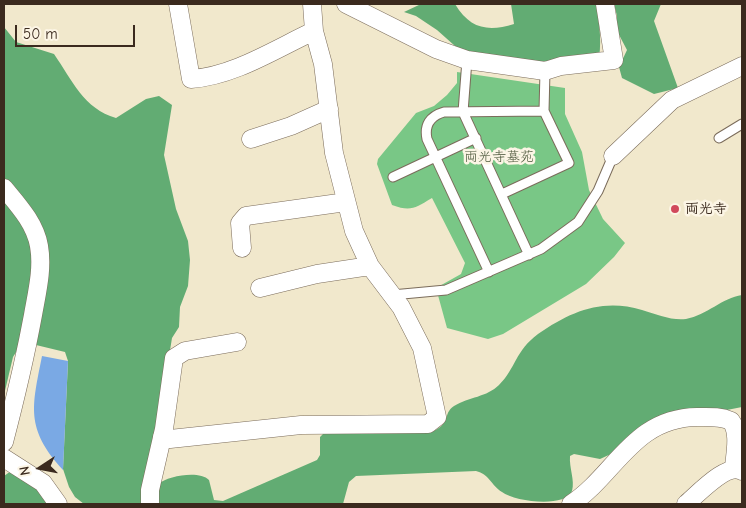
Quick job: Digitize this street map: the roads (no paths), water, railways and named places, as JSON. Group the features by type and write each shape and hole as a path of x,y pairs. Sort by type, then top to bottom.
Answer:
{"street":[{"path":"178,4 191,79 210,78 314,31"},
{"path":"162,438 170,440 301,425 428,424 437,417 422,348 401,307 370,266 354,231 334,153 322,64 314,31 312,4"},
{"path":"346,4 436,49 467,60 545,71 561,66 614,60 605,4"},
{"path":"613,156 672,100 742,66"},
{"path":"252,139 291,126 329,109"},
{"path":"4,188 24,212 33,228 39,245 41,263 22,370 4,442"},
{"path":"242,248 240,223 246,216 346,202"},
{"path":"260,288 317,274 370,266"},
{"path":"150,504 150,490 162,438 174,358 184,351 237,342"},
{"path":"571,504 589,490 632,443 660,425 675,420 708,417 724,418 738,423 738,469 725,472 686,504"},
{"path":"4,458 43,483 58,504"}],"lane":[{"path":"467,60 463,112 530,254"},
{"path":"502,194 569,163 544,111 545,71"},
{"path":"489,272 427,139 427,124 436,114 544,111"},
{"path":"720,138 742,124"},
{"path":"393,177 476,138"},
{"path":"392,295 446,290 530,254 548,244 578,222 598,191 613,156"}],"water":[{"path":"42,356 68,361 63,470 42,442 34,416 34,403"}],"place":[{"name":"両光寺","path":"675,209"}],"park label":[{"name":"両光寺墓苑","path":"499,157"}]}
